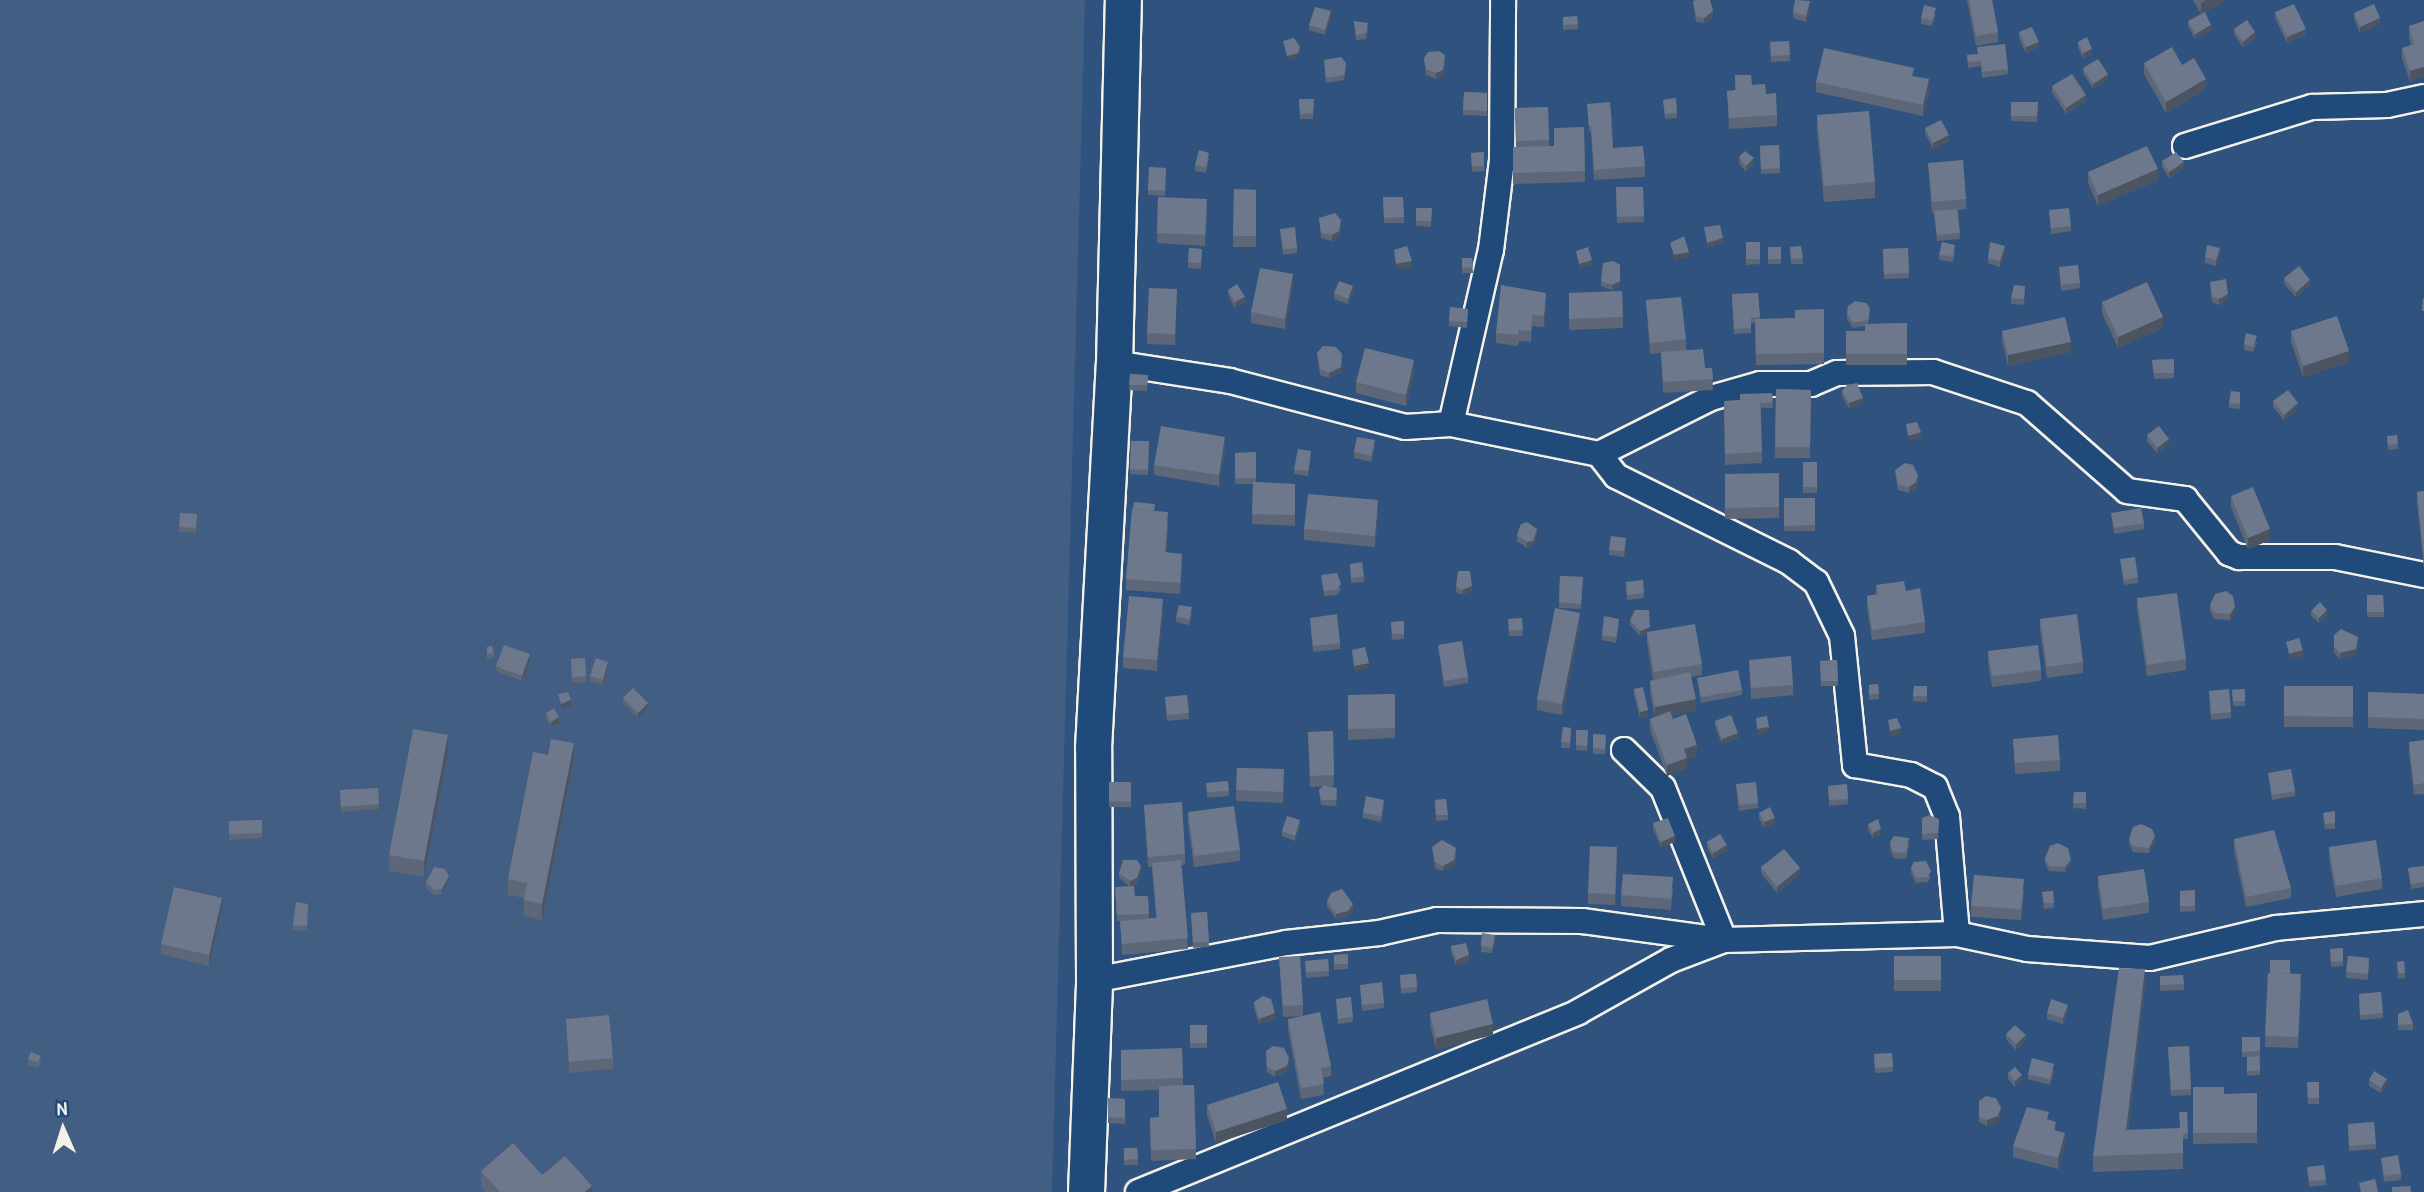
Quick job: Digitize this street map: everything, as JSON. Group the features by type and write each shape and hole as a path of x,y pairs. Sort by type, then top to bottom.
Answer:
{"street":[{"path":"1086,1192 1094,981 1093,748 1114,363 1123,0"},
{"path":"1451,424 1494,224 1504,102 1503,0"},
{"path":"2185,146 2312,107 2386,105 2424,97"},
{"path":"1114,363 1230,381 1405,427 1451,424 1599,454 1711,398 1760,384 1811,384 1837,373 1933,372 2027,403 2127,491 2185,499 2229,553 2239,557 2335,557 2424,575"},
{"path":"1599,454 1616,476 1789,562 1816,582 1842,636 1855,765 1911,775 1935,788 1943,807 1957,934"},
{"path":"1624,750 1663,788 1724,940"},
{"path":"1094,981 1286,943 1379,933 1437,920 1582,921 1724,940 1957,934 2027,948 2150,958 2276,928 2424,914"},
{"path":"1138,1192 1578,1012 1671,960 1724,940"}],"shaded area":[{"path":"0,0 1085,0 1052,1192 0,1192"}],"building":[{"path":"1710,0 1713,11 1704,18 1696,16 1693,1"},
{"path":"1795,0 1810,1 1806,16 1793,12"},
{"path":"1969,0 1992,0 1998,32 1976,36"},
{"path":"2294,4 2306,29 2287,37 2275,12"},
{"path":"2374,4 2380,18 2360,27 2354,13"},
{"path":"1924,5 1936,8 1932,21 1921,18"},
{"path":"1315,7 1331,11 1325,30 1309,25"},
{"path":"2205,12 2211,25 2195,34 2188,21"},
{"path":"1577,16 1578,24 1563,25 1563,17"},
{"path":"2247,20 2255,32 2243,42 2234,29"},
{"path":"1354,21 1368,23 1366,33 1356,35"},
{"path":"2424,21 2424,67 2410,71 2402,48 2414,44 2409,26"},
{"path":"2032,27 2039,42 2026,47 2019,32"},
{"path":"2087,37 2092,49 2083,53 2078,42"},
{"path":"1294,38 1300,47 1298,53 1287,56 1283,41"},
{"path":"1789,41 1790,55 1771,56 1770,42"},
{"path":"2005,44 2008,69 1982,72 1981,61 1968,62 1967,55 1978,54 1977,47"},
{"path":"2172,47 2182,65 2194,58 2206,79 2166,102 2144,63"},
{"path":"1824,48 1914,68 1912,76 1929,79 1923,105 1816,82"},
{"path":"1439,51 1445,55 1443,70 1436,73 1426,69 1424,58 1428,52"},
{"path":"1341,57 1346,63 1344,75 1326,78 1324,60"},
{"path":"2098,59 2108,74 2093,84 2083,68"},
{"path":"2072,74 2086,95 2066,108 2052,86"},
{"path":"1735,75 1751,75 1752,85 1765,84 1766,94 1776,93 1777,115 1729,118 1727,91 1736,90"},
{"path":"1464,92 1487,93 1487,111 1463,110"},
{"path":"1676,98 1677,113 1665,114 1663,100"},
{"path":"1299,99 1314,99 1313,113 1300,114"},
{"path":"1610,102 1612,125 1589,126 1587,104"},
{"path":"2011,102 2038,102 2037,116 2011,116"},
{"path":"1548,107 1549,140 1516,141 1515,108"},
{"path":"1869,111 1875,182 1824,186 1817,115"},
{"path":"1941,120 1949,135 1933,143 1925,128"},
{"path":"1611,123 1613,148 1643,146 1645,166 1594,170 1591,125"},
{"path":"1584,127 1585,171 1513,173 1513,147 1554,146 1554,128"},
{"path":"1779,145 1780,168 1761,169 1760,146"},
{"path":"2147,146 2158,169 2098,195 2088,172"},
{"path":"1199,150 1209,153 1206,167 1195,165"},
{"path":"1745,151 1754,158 1746,166 1739,157"},
{"path":"1484,152 1484,166 1472,166 1471,153"},
{"path":"2176,152 2184,162 2169,172 2162,161"},
{"path":"1963,160 1966,199 1932,202 1928,163"},
{"path":"1149,167 1166,168 1165,191 1148,190"},
{"path":"1616,187 1643,187 1644,216 1617,217"},
{"path":"1234,189 1256,190 1256,236 1233,236"},
{"path":"1158,197 1207,199 1205,235 1157,233"},
{"path":"1383,197 1403,197 1404,217 1384,218"},
{"path":"1416,208 1432,208 1431,221 1416,221"},
{"path":"2069,208 2071,226 2051,228 2049,210"},
{"path":"1957,209 1960,233 1937,235 1934,211"},
{"path":"1335,213 1341,220 1339,231 1332,235 1321,233 1319,218"},
{"path":"1720,225 1723,238 1707,243 1704,227"},
{"path":"1295,227 1297,248 1283,249 1280,229"},
{"path":"1684,236 1689,252 1674,255 1670,243"},
{"path":"1746,242 1760,242 1760,259 1746,259"},
{"path":"1942,242 1955,245 1953,256 1939,255"},
{"path":"1990,242 2005,246 2000,261 1988,258"},
{"path":"2207,245 2220,248 2216,260 2205,257"},
{"path":"1407,246 1412,261 1396,264 1394,250"},
{"path":"1801,246 1803,258 1791,259 1790,247"},
{"path":"1588,247 1592,260 1579,264 1576,251"},
{"path":"1768,247 1781,247 1781,259 1768,259"},
{"path":"1189,248 1202,249 1201,263 1188,262"},
{"path":"1908,248 1909,273 1884,274 1883,249"},
{"path":"1462,258 1472,258 1473,267 1462,268"},
{"path":"1613,261 1620,265 1620,281 1612,285 1601,281 1603,263"},
{"path":"2078,265 2080,283 2061,285 2059,267"},
{"path":"2299,266 2310,280 2296,292 2284,278"},
{"path":"1260,268 1293,274 1285,319 1251,312"},
{"path":"2226,279 2228,294 2219,299 2212,296 2210,282"},
{"path":"1339,281 1353,286 1348,299 1334,293"},
{"path":"2147,282 2163,317 2118,337 2102,302"},
{"path":"1237,284 1245,297 1235,302 1228,290"},
{"path":"1501,285 1546,293 1544,316 1532,315 1531,331 1519,330 1518,335 1496,333"},
{"path":"2014,285 2025,286 2024,299 2011,298"},
{"path":"1149,288 1177,289 1175,334 1147,333"},
{"path":"1622,291 1623,317 1569,319 1569,293"},
{"path":"1758,293 1760,317 1751,318 1751,328 1734,329 1732,294"},
{"path":"1681,297 1686,339 1650,343 1646,300"},
{"path":"1855,301 1866,303 1870,308 1868,320 1853,323 1847,313 1848,306"},
{"path":"1450,307 1468,309 1467,322 1449,321"},
{"path":"1824,309 1824,353 1756,354 1755,319 1795,318 1795,310"},
{"path":"2337,316 2349,351 2303,366 2291,331"},
{"path":"2065,317 2071,342 2008,355 2002,331"},
{"path":"1907,323 1907,354 1846,354 1846,331 1865,331 1865,324"},
{"path":"2246,333 2257,336 2253,347 2244,344"},
{"path":"1323,346 1336,347 1342,354 1341,367 1329,373 1320,369 1317,353"},
{"path":"1365,348 1414,360 1406,395 1356,382"},
{"path":"1703,349 1705,368 1712,368 1713,379 1663,382 1661,352"},
{"path":"2174,359 2174,373 2154,373 2152,360"},
{"path":"1130,374 1148,375 1147,385 1129,385"},
{"path":"1857,383 1863,398 1849,403 1842,391 1847,385"},
{"path":"1776,389 1811,390 1810,447 1775,447"},
{"path":"2288,390 2298,403 2284,415 2273,401"},
{"path":"2231,391 2240,392 2240,404 2229,403"},
{"path":"1772,393 1773,402 1761,403 1760,399 1740,400 1740,394"},
{"path":"1760,399 1762,452 1725,454 1724,401"},
{"path":"1917,422 1921,432 1908,436 1906,424"},
{"path":"1161,426 1225,437 1219,475 1154,465"},
{"path":"2159,426 2169,439 2157,448 2147,435"},
{"path":"2397,435 2398,444 2388,445 2387,436"},
{"path":"1357,437 1375,440 1371,456 1354,452"},
{"path":"1131,441 1149,441 1148,470 1130,469"},
{"path":"1298,449 1311,451 1308,471 1294,469"},
{"path":"1256,452 1256,478 1235,478 1235,453"},
{"path":"1803,462 1817,462 1817,487 1803,487"},
{"path":"1905,463 1913,465 1918,475 1916,482 1909,487 1898,485 1895,470"},
{"path":"1779,473 1779,507 1725,508 1725,474"},
{"path":"1253,482 1295,484 1295,515 1252,514"},
{"path":"2253,487 2270,529 2248,538 2231,496"},
{"path":"2424,491 2424,558 2417,492"},
{"path":"1308,494 1378,500 1375,536 1304,529"},
{"path":"1784,498 1815,498 1815,525 1784,526"},
{"path":"1134,502 1155,504 1154,511 1133,509"},
{"path":"2141,508 2144,523 2114,528 2111,513"},
{"path":"1132,509 1168,512 1165,552 1182,554 1180,583 1126,579"},
{"path":"180,513 197,514 196,528 179,527"},
{"path":"1527,522 1537,529 1533,541 1527,542 1517,535 1521,524"},
{"path":"1611,536 1626,538 1624,551 1609,550"},
{"path":"2135,557 2138,577 2124,580 2120,559"},
{"path":"1362,562 1364,576 1351,578 1350,564"},
{"path":"1458,571 1470,571 1472,586 1462,590 1456,586"},
{"path":"1337,573 1341,584 1337,590 1324,591 1321,575"},
{"path":"1560,576 1583,577 1581,604 1559,602"},
{"path":"1643,580 1644,593 1627,595 1626,582"},
{"path":"1904,581 1906,591 1920,588 1925,622 1872,630 1867,596 1878,594 1876,585"},
{"path":"2226,591 2233,596 2235,607 2230,614 2214,613 2210,605 2215,594"},
{"path":"2177,593 2186,659 2147,665 2137,598"},
{"path":"2367,595 2383,595 2384,612 2367,612"},
{"path":"1129,596 1163,599 1157,660 1123,657"},
{"path":"2320,602 2327,610 2319,618 2311,611"},
{"path":"1179,605 1192,607 1189,619 1176,617"},
{"path":"1555,608 1580,613 1562,704 1537,699"},
{"path":"1635,610 1649,610 1650,627 1640,631 1630,620"},
{"path":"1337,614 1340,643 1313,646 1310,618"},
{"path":"2077,614 2083,662 2047,667 2040,619"},
{"path":"1604,616 1619,619 1616,637 1602,635"},
{"path":"1522,618 1523,630 1509,631 1508,619"},
{"path":"1404,621 1404,634 1392,634 1391,622"},
{"path":"1695,624 1702,664 1654,672 1647,632"},
{"path":"2341,629 2358,637 2356,649 2340,653 2334,647 2334,635"},
{"path":"2299,638 2303,650 2289,654 2286,642"},
{"path":"1462,641 1468,677 1444,681 1438,645"},
{"path":"504,645 530,654 522,676 496,666"},
{"path":"2038,645 2041,670 1992,676 1988,651"},
{"path":"492,646 494,653 487,654 487,647"},
{"path":"1365,647 1369,663 1354,666 1352,650"},
{"path":"1791,656 1793,685 1751,688 1749,660"},
{"path":"585,658 586,676 572,677 571,659"},
{"path":"596,658 608,662 603,680 590,676"},
{"path":"1837,660 1838,681 1821,681 1820,661"},
{"path":"1738,670 1742,690 1701,697 1697,678"},
{"path":"1690,672 1696,699 1655,707 1650,681"},
{"path":"1878,684 1879,694 1869,694 1869,685"},
{"path":"1914,686 1927,686 1927,696 1913,696"},
{"path":"2284,686 2353,686 2353,717 2284,716"},
{"path":"1643,687 1648,710 1640,712 1634,689"},
{"path":"633,688 648,703 638,713 623,698"},
{"path":"2229,689 2231,712 2211,714 2209,691"},
{"path":"2245,689 2245,701 2233,701 2232,690"},
{"path":"568,692 571,700 561,704 558,694"},
{"path":"2368,692 2424,694 2424,719 2368,717"},
{"path":"1395,694 1395,728 1348,729 1348,695"},
{"path":"1187,695 1189,713 1167,715 1165,697"},
{"path":"554,708 559,717 551,722 546,713"},
{"path":"1670,711 1673,719 1686,714 1697,745 1684,749 1687,758 1667,765 1650,719"},
{"path":"1731,715 1738,733 1722,739 1715,721"},
{"path":"1767,716 1769,727 1757,729 1756,718"},
{"path":"1897,718 1901,728 1890,731 1888,720"},
{"path":"1563,727 1571,728 1570,743 1561,742"},
{"path":"413,729 448,735 424,861 389,855"},
{"path":"1576,730 1588,730 1587,746 1576,745"},
{"path":"1333,731 1334,775 1310,776 1308,732"},
{"path":"1593,734 1606,735 1605,749 1593,748"},
{"path":"2058,735 2060,760 2015,763 2013,739"},
{"path":"551,739 574,743 542,904 524,900 527,883 508,879 533,752 548,755"},
{"path":"2424,740 2424,783 2414,785 2409,742"},
{"path":"1237,768 1284,769 1283,792 1236,790"},
{"path":"2291,769 2295,791 2272,795 2268,773"},
{"path":"1228,781 1229,791 1207,792 1206,783"},
{"path":"1109,782 1131,782 1131,802 1109,801"},
{"path":"1756,782 1758,803 1739,805 1736,784"},
{"path":"1847,784 1848,799 1829,800 1828,786"},
{"path":"1324,785 1337,788 1336,800 1321,800 1319,790"},
{"path":"378,788 379,804 341,807 340,790"},
{"path":"2074,792 2086,792 2086,803 2073,803"},
{"path":"1366,796 1384,800 1381,816 1363,813"},
{"path":"1446,799 1448,815 1436,815 1435,800"},
{"path":"1182,802 1185,854 1148,857 1144,805"},
{"path":"1234,806 1240,850 1194,856 1188,812"},
{"path":"1770,807 1775,818 1764,822 1759,813"},
{"path":"2335,811 2335,823 2325,824 2323,813"},
{"path":"1929,815 1939,819 1938,833 1922,834 1922,818"},
{"path":"1287,816 1300,820 1295,836 1282,831"},
{"path":"1668,818 1675,836 1661,842 1653,823"},
{"path":"1878,819 1881,829 1873,833 1868,824"},
{"path":"262,820 262,833 229,834 229,821"},
{"path":"2141,824 2152,829 2155,836 2149,848 2133,846 2129,839 2133,827"},
{"path":"2274,830 2291,888 2246,897 2234,839"},
{"path":"1720,834 1727,845 1713,853 1707,842"},
{"path":"1894,836 1909,838 1906,853 1893,852 1890,842"},
{"path":"1442,840 1456,848 1454,860 1443,866 1435,862 1432,847"},
{"path":"2376,840 2382,878 2336,886 2329,847"},
{"path":"2058,843 2068,848 2071,860 2065,867 2049,866 2045,858 2050,846"},
{"path":"1590,846 1617,847 1615,894 1588,893"},
{"path":"1784,849 1800,868 1777,887 1761,867"},
{"path":"1123,860 1137,860 1141,866 1137,878 1130,881 1119,873"},
{"path":"1181,860 1188,938 1122,944 1120,921 1157,918 1152,863"},
{"path":"1926,861 1931,871 1928,877 1916,878 1911,867 1914,862"},
{"path":"2424,866 2424,882 2411,884 2408,868"},
{"path":"434,867 445,869 449,876 442,889 434,890 426,882"},
{"path":"2144,869 2149,902 2103,909 2098,876"},
{"path":"1623,874 1673,877 1671,899 1621,895"},
{"path":"1974,875 2024,879 2021,909 1971,906"},
{"path":"1134,886 1135,896 1148,896 1149,914 1117,915 1115,887"},
{"path":"174,887 222,898 209,955 161,944"},
{"path":"1342,889 1353,904 1348,911 1336,914 1327,901 1331,893"},
{"path":"2195,890 2195,906 2180,906 2180,891"},
{"path":"2053,891 2054,903 2044,903 2042,892"},
{"path":"296,902 308,904 307,926 293,925"},
{"path":"1207,912 1209,942 1193,942 1191,913"},
{"path":"1482,933 1495,935 1492,948 1481,946"},
{"path":"1466,943 1469,955 1456,960 1451,946"},
{"path":"2343,948 2343,961 2331,962 2330,949"},
{"path":"1348,954 1348,964 1334,964 1334,955"},
{"path":"1300,956 1303,1005 1283,1006 1279,957"},
{"path":"1894,956 1941,956 1941,980 1894,980"},
{"path":"2348,956 2369,958 2368,974 2346,972"},
{"path":"1328,959 1329,971 1306,972 1305,961"},
{"path":"2270,960 2290,960 2290,974 2270,973"},
{"path":"2404,961 2405,973 2398,973 2397,962"},
{"path":"2119,968 2145,969 2126,1130 2183,1128 2183,1153 2093,1156"},
{"path":"2268,973 2301,974 2298,1037 2265,1036"},
{"path":"1416,974 1417,987 1401,988 1400,975"},
{"path":"2183,975 2184,984 2160,985 2160,976"},
{"path":"1382,982 1384,1003 1362,1005 1360,985"},
{"path":"2381,992 2383,1013 2360,1015 2359,994"},
{"path":"1263,996 1271,999 1275,1013 1259,1019 1254,1002"},
{"path":"1351,997 1353,1017 1338,1019 1336,999"},
{"path":"1487,999 1493,1024 1436,1038 1430,1013"},
{"path":"2051,999 2068,1005 2063,1018 2047,1013"},
{"path":"2408,1010 2413,1024 2398,1025 2398,1014"},
{"path":"1320,1012 1331,1066 1321,1068 1324,1084 1301,1088 1288,1019"},
{"path":"609,1015 613,1058 569,1062 566,1019"},
{"path":"1190,1025 1207,1025 1207,1043 1190,1043"},
{"path":"2015,1025 2026,1035 2016,1044 2006,1034"},
{"path":"2242,1037 2260,1037 2260,1051 2242,1052"},
{"path":"1273,1046 1284,1048 1289,1058 1287,1066 1275,1071 1267,1067 1266,1051"},
{"path":"2189,1046 2191,1089 2171,1090 2168,1047"},
{"path":"1182,1048 1183,1078 1121,1080 1121,1050"},
{"path":"31,1052 41,1056 38,1063 28,1059"},
{"path":"1892,1053 1893,1067 1875,1068 1874,1054"},
{"path":"2259,1056 2260,1070 2247,1071 2247,1057"},
{"path":"2032,1058 2054,1064 2050,1079 2028,1074"},
{"path":"2015,1067 2022,1075 2015,1081 2008,1073"},
{"path":"2374,1071 2387,1079 2381,1088 2369,1080"},
{"path":"1278,1082 1287,1109 1216,1132 1207,1105"},
{"path":"2307,1082 2319,1082 2319,1098 2308,1098"},
{"path":"1194,1085 1196,1149 1151,1150 1150,1118 1159,1117 1159,1086"},
{"path":"2193,1087 2224,1087 2224,1094 2257,1093 2257,1133 2193,1133"},
{"path":"1986,1096 1996,1098 2001,1108 1998,1116 1987,1120 1979,1117 1979,1101"},
{"path":"1108,1098 1125,1099 1125,1118 1108,1117"},
{"path":"2027,1107 2049,1112 2047,1119 2056,1122 2054,1130 2065,1133 2058,1158 2013,1146"},
{"path":"2179,1112 2187,1112 2188,1133 2183,1134 2183,1128 2180,1128"},
{"path":"2374,1122 2376,1144 2349,1146 2348,1124"},
{"path":"513,1143 542,1175 565,1156 592,1186 585,1192 500,1192 481,1171"},
{"path":"1124,1148 1137,1148 1138,1159 1124,1160"},
{"path":"2398,1155 2401,1174 2384,1176 2381,1158"},
{"path":"2324,1165 2326,1180 2309,1181 2307,1167"},
{"path":"2375,1179 2378,1192 2361,1192 2359,1183"},
{"path":"2410,1186 2411,1192 2392,1192 2392,1187"}]}
